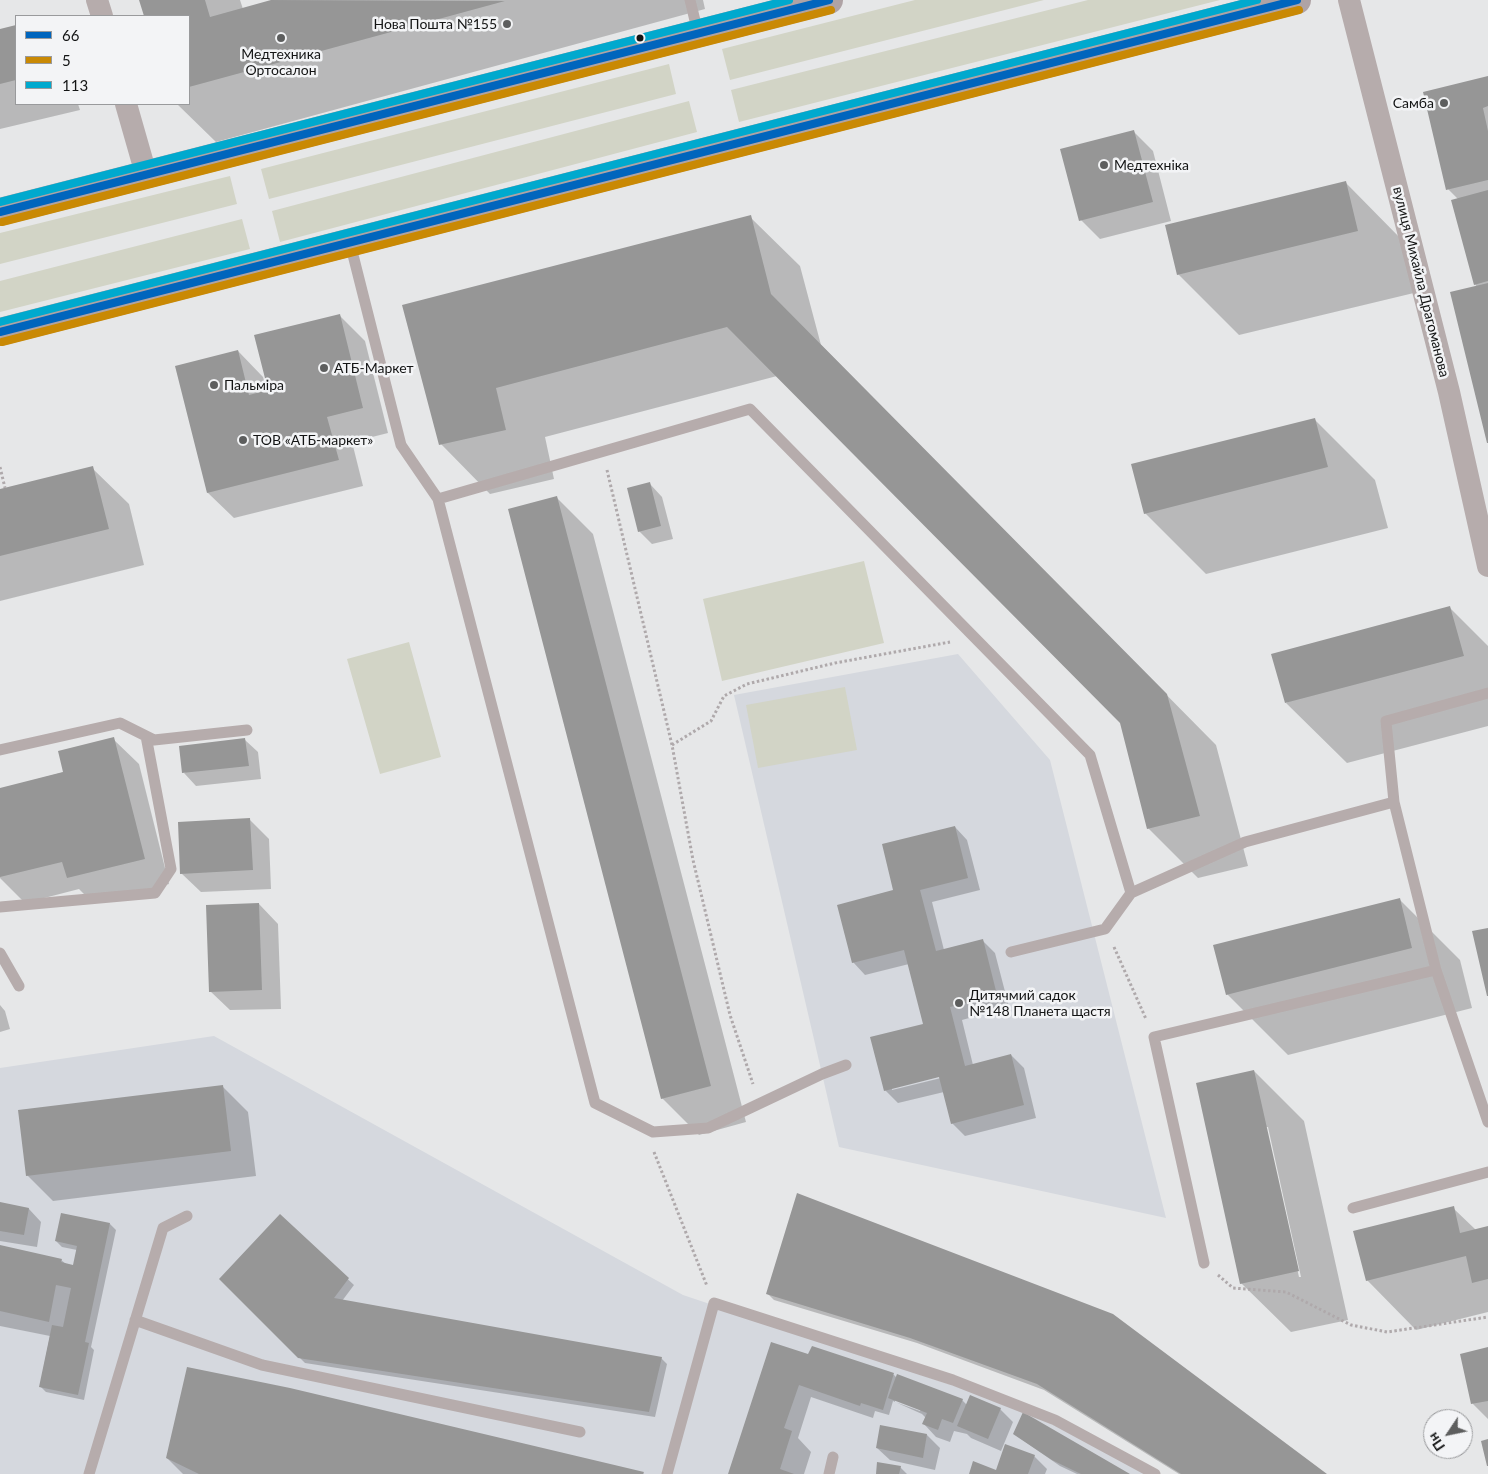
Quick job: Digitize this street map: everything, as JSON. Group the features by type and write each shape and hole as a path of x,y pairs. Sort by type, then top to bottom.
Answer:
{"main road":[{"path":"0,212 828,0"},
{"path":"0,332 1297,0"}],"street":[{"path":"97,0 102,15"},
{"name":"вулиця Михайла Драгоманова","path":"1349,0 1449,392 1488,566"},
{"path":"126,105 146,174"}],"lane":[{"path":"690,0 698,33"},
{"path":"350,243 401,445 438,499 595,1104 653,1132 708,1128 846,1065"},
{"path":"438,499 750,409 1090,755 1131,893"},
{"path":"1488,693 1386,721 1394,802 1436,970 1488,1122"},
{"path":"0,750 120,723 154,740 247,730"},
{"path":"0,907 155,893 171,869 146,736"},
{"path":"1011,952 1105,928 1131,893 1245,842 1394,802"},
{"path":"0,953 19,986"},
{"path":"1204,1263 1154,1037 1436,970"},
{"path":"1353,1208 1488,1172"},
{"path":"89,1474 163,1228 187,1216"},
{"path":"667,1474 714,1303 953,1380 1055,1420 1155,1474"},
{"path":"136,1320 262,1365 580,1432"},
{"path":"829,1474 833,1456"}],"path":[{"path":"602,452 672,745 693,860 730,1015 760,1103"},
{"path":"0,467 5,488"},
{"path":"672,745 711,721 724,696 747,684 835,663 974,637"},
{"path":"1105,928 1154,1037"},
{"path":"652,1149 714,1303"},
{"path":"1204,1263 1233,1288 1286,1292 1351,1325 1387,1332 1488,1317"}],"shaded area":[{"path":"915,0 1044,0 730,80 722,49"},
{"path":"1088,0 1220,0 739,122 731,90"},
{"path":"669,64 676,94 269,199 261,169"},
{"path":"689,101 697,132 280,242 272,211"},
{"path":"230,176 237,204 0,264 0,233"},
{"path":"242,219 250,249 0,312 0,281"},
{"path":"864,561 884,643 722,681 703,599"},
{"path":"409,642 441,757 380,774 347,659"},
{"name":"Дитячмий садок №148 Планета щастя","path":"958,654 1050,760 1166,1218 839,1147 734,695"},
{"path":"845,687 857,750 758,768 746,705"},
{"path":"214,1036 683,1295 1014,1406 1155,1474 0,1474 0,1068"}],"building":[{"path":"139,0 205,0 210,17 271,0 505,1 190,87 190,15 144,15"},
{"path":"15,25 15,80 0,84 0,29"},
{"path":"1488,76 1488,106 1483,108 1488,131 1488,180 1446,190 1423,92"},
{"path":"1134,130 1153,202 1079,221 1060,149"},
{"path":"1346,181 1358,231 1177,275 1165,225"},
{"path":"1488,190 1488,281 1474,285 1451,200"},
{"path":"751,215 771,294 1167,694 1200,816 1147,829 1120,723 727,327 496,388 506,430 439,445 402,305"},
{"path":"1488,283 1488,443 1487,443 1450,292"},
{"path":"340,314 363,408 327,417 339,460 207,493 175,366 238,350 249,395 268,390 254,335"},
{"path":"1315,418 1328,467 1144,514 1131,464"},
{"path":"93,466 109,529 0,556 0,489"},
{"path":"650,482 661,526 638,532 627,488"},
{"path":"557,496 711,1086 661,1099 508,509"},
{"path":"1450,606 1464,656 1285,703 1271,654"},
{"path":"114,737 145,859 67,878 62,862 0,877 0,788 63,772 58,751"},
{"path":"245,738 249,766 182,773 179,746"},
{"path":"250,818 253,870 180,874 178,822"},
{"path":"955,826 968,878 920,890 936,951 983,939 997,995 950,1007 965,1066 1011,1054 1024,1105 951,1124 939,1077 884,1091 870,1037 923,1024 904,950 852,963 837,905 893,890 882,844"},
{"path":"1400,898 1412,948 1226,995 1213,945"},
{"path":"259,903 262,990 209,992 206,905"},
{"path":"1488,928 1488,996 1487,996 1472,931"},
{"path":"1254,1070 1299,1271 1240,1284 1196,1083"},
{"path":"223,1085 231,1151 26,1176 18,1110"},
{"path":"797,1193 1113,1314 1327,1474 1181,1474 1037,1384 910,1338 766,1294"},
{"path":"0,1202 29,1208 24,1235 0,1231"},
{"path":"1454,1206 1460,1233 1488,1226 1488,1279 1472,1283 1466,1256 1366,1281 1353,1231"},
{"path":"61,1213 110,1223 85,1342 89,1343 78,1395 39,1387 52,1325 63,1327 71,1288 56,1285 49,1322 0,1311 0,1245 62,1259 61,1262 73,1265 77,1246 55,1241"},
{"path":"280,1214 349,1278 334,1298 662,1357 649,1412 298,1358 219,1279"},
{"path":"771,1342 808,1354 812,1346 894,1373 883,1410 861,1403 860,1406 799,1385 784,1428 792,1431 780,1469 794,1474 728,1474"},
{"path":"1488,1347 1488,1401 1471,1404 1460,1354"},
{"path":"187,1367 290,1388 644,1472 643,1474 199,1474 166,1458"},
{"path":"897,1374 963,1399 953,1423 942,1419 938,1430 922,1424 927,1413 888,1398"},
{"path":"970,1395 1001,1408 988,1439 957,1426"},
{"path":"1023,1412 1130,1474 1081,1474 1052,1460 1013,1434"},
{"path":"880,1425 927,1434 923,1458 876,1448"},
{"path":"1488,1439 1488,1466 1487,1466 1481,1441"},
{"path":"1005,1444 1035,1455 1028,1474 969,1474 973,1461 996,1470"},
{"path":"877,1462 901,1466 899,1474 876,1474"}],"transit line":[{"name":"113","path":"0,202 789,0"},
{"name":"66","path":"0,212 829,0"},
{"name":"113","path":"0,322 1257,0"},
{"name":"66","path":"0,332 1297,0"},
{"name":"5","path":"2,222 831,10"},
{"name":"5","path":"2,342 1299,10"}],"place":[{"name":"Нова Пошта №155","path":"507,24"},
{"name":"Медтехника Ортосалон","path":"281,38"},
{"name":"Самба","path":"1444,103"},
{"name":"Медтехніка","path":"1104,165"},
{"name":"АТБ-Маркет","path":"324,368"},
{"name":"Пальміра","path":"214,385"},
{"name":"ТОВ «АТБ-маркет»","path":"243,440"},
{"name":"Дитячмий садок №148 Планета щастя","path":"959,1003"}]}
